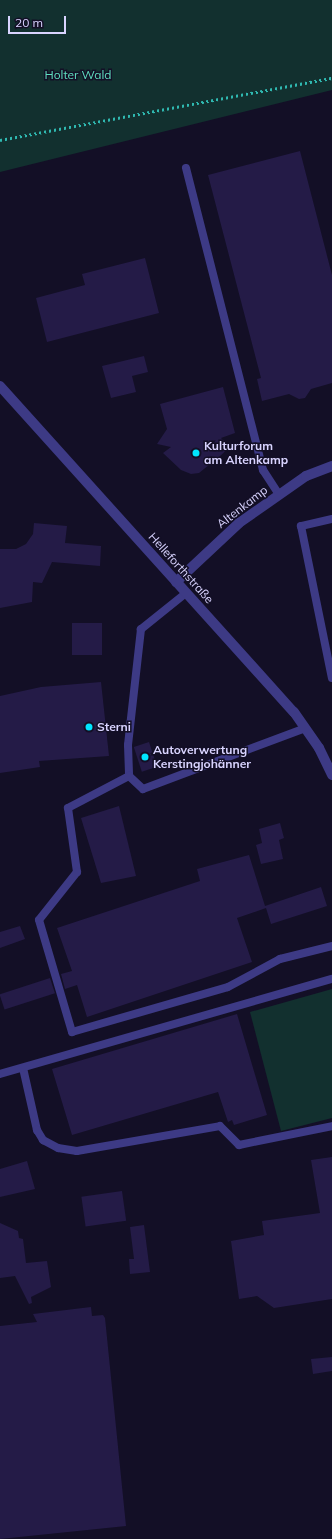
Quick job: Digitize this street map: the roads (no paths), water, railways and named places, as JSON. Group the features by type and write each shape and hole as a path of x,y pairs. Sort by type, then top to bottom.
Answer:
{"street":[{"name":"Helleforthstraße","path":"1,390 186,593 305,728 332,775"},
{"name":"Altenkamp","path":"176,582 239,522 306,476 332,466"}],"lane":[{"path":"186,168 263,470 279,495"},
{"path":"332,519 301,526 332,678"},
{"path":"186,593 142,629 128,745 129,776 142,789 305,728"},
{"path":"129,776 68,808 77,872 39,920 72,1032 228,987 280,959 332,946"},
{"path":"0,1074 332,979"},
{"path":"23,1068 37,1130 43,1140 58,1148 77,1151 220,1126 239,1145 332,1126"}],"place":[{"name":"Kulturforum am Altenkamp","path":"196,453"},
{"name":"Sterni","path":"89,727"},
{"name":"Autoverwertung Kerstingjohänner","path":"145,757"}],"park label":[{"name":"Holter Wald","path":"78,75"}]}
